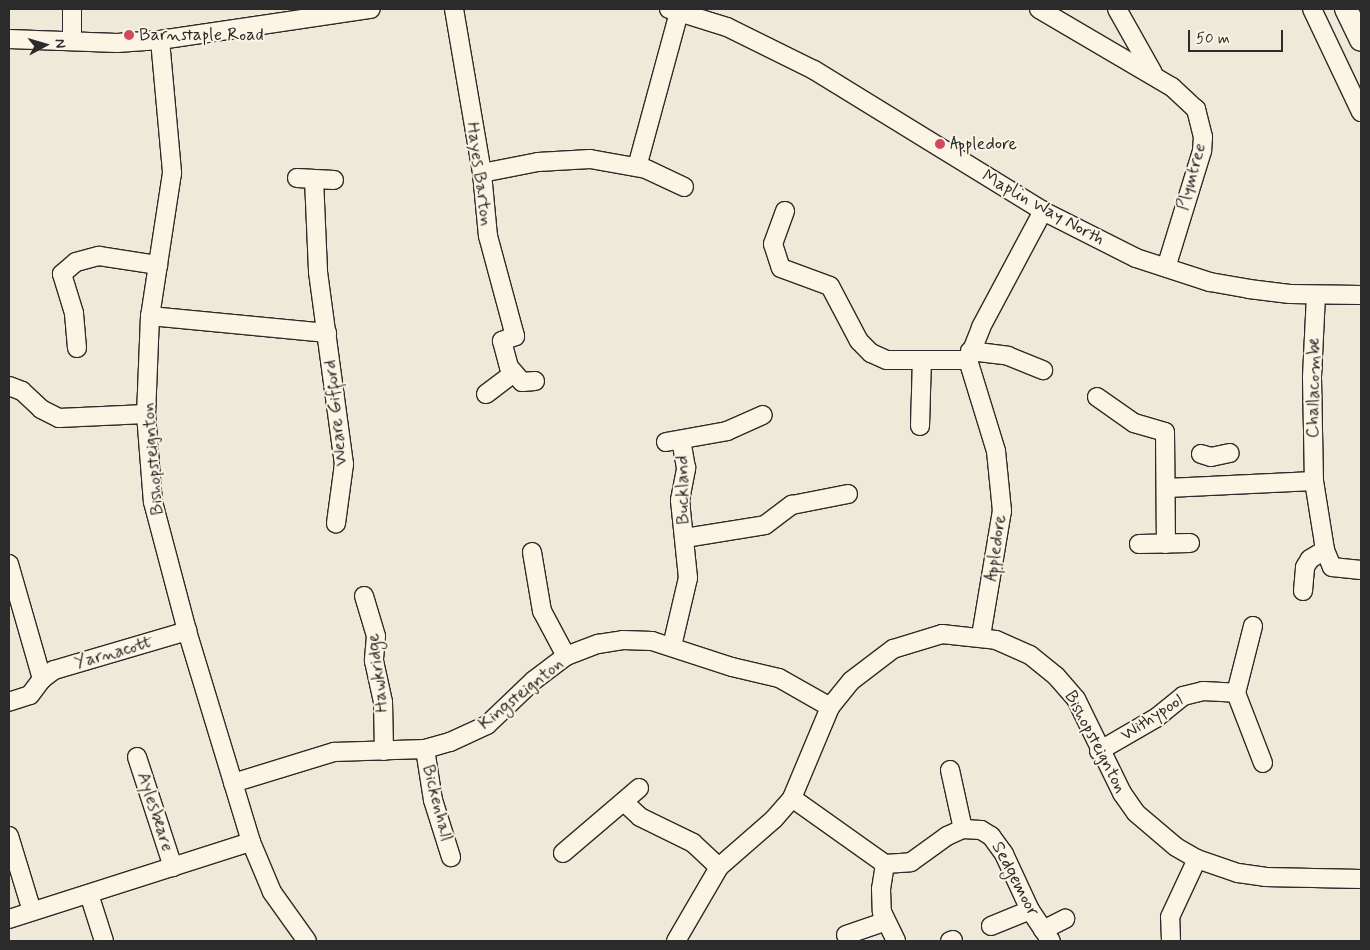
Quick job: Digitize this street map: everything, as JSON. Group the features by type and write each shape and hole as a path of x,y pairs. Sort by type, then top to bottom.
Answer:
{"main road":[{"path":"1346,9 1361,40"}],"street":[{"path":"72,9 72,41"},
{"path":"9,39 72,41 160,40 371,9"},
{"name":"Hayes Barton","path":"454,9 482,173 488,236 515,336 502,342 509,367 514,373"},
{"name":"Plymtree","path":"1039,9 1118,52 1155,76 1188,99 1201,121 1203,137 1166,268"},
{"name":"Plymtree","path":"1117,9 1155,76"},
{"path":"1312,9 1361,112"},
{"path":"637,167 674,10"},
{"name":"Maplin Way North","path":"674,10 727,27 814,70 1043,211 1099,241 1166,268 1249,289 1316,296 1361,295"},
{"path":"1118,52 1134,38"},
{"name":"Bishopsteignton","path":"160,40 172,173 150,316 146,414 153,502 187,632 251,842 272,892 307,941"},
{"path":"482,173 538,162 590,159 637,167 684,187"},
{"name":"Weare Gifford","path":"334,180 306,179 344,464 336,523"},
{"path":"785,211 773,244 781,268 830,286 859,341 872,353 887,360 922,360 969,355 1008,356 1043,370"},
{"path":"969,355 1043,211"},
{"path":"77,348 74,313 62,274 76,262 99,256 158,266"},
{"name":"Challacombe","path":"1316,296 1312,378 1314,481 1326,553"},
{"path":"150,316 327,333"},
{"name":"Appledore","path":"969,355 996,451 1002,511 981,636"},
{"path":"920,426 922,360"},
{"path":"486,394 514,373 522,382 534,381"},
{"path":"9,386 22,391 41,409 59,418 146,414"},
{"path":"1097,397 1134,423 1165,432 1166,544"},
{"name":"Buckland","path":"672,646 687,591 685,538 680,500 686,468 681,441 728,432 763,415"},
{"path":"1211,486 1206,455 1230,453"},
{"path":"1167,488 1314,481"},
{"name":"Buckland","path":"685,538 765,525 792,505 848,494"},
{"path":"1138,544 1190,543"},
{"path":"532,552 542,611 566,656"},
{"path":"1303,591 1305,567 1310,559 1326,553 1332,567 1361,570"},
{"path":"9,564 42,679"},
{"name":"Hawkridge","path":"364,596 376,636 374,661 383,702 384,752"},
{"path":"1253,626 1236,693 1263,763"},
{"name":"Yarnacott","path":"9,702 30,695 42,679 54,670 187,632"},
{"name":"Bishopsteignton","path":"676,941 719,867 774,819 792,798 830,708 863,669 893,649 942,634 981,636 1030,655 1056,676 1076,699 1122,794 1136,813 1158,834 1197,859 1238,873 1265,877 1361,879"},
{"name":"Kingsteignton","path":"233,783 334,752 384,752 425,748 450,742 487,725 533,681 566,656 598,644 623,640 652,641 732,667 778,678 830,708"},
{"name":"Withypool","path":"1100,751 1156,718 1184,696 1203,691 1236,693"},
{"name":"Bickenhall","path":"425,748 433,800 451,857"},
{"name":"Aylesbeare","path":"137,756 173,867"},
{"path":"792,798 885,864 911,862 947,836 963,829 964,787 950,770"},
{"path":"563,853 639,788"},
{"path":"624,802 640,817 693,843 719,867"},
{"name":"Sedgemoor","path":"963,829 981,830 998,843 1030,910 1047,935"},
{"path":"9,836 32,911"},
{"name":"Aylesbeare","path":"9,918 251,842"},
{"path":"1171,941 1170,917 1197,859"},
{"path":"885,864 880,896 884,922 896,941"},
{"path":"89,894 104,941"},
{"path":"991,926 1030,910"},
{"path":"1047,935 1065,919"},
{"path":"846,936 884,922"}],"place":[{"name":"Barnstaple Road","path":"129,35"},
{"name":"Appledore","path":"940,144"}]}
